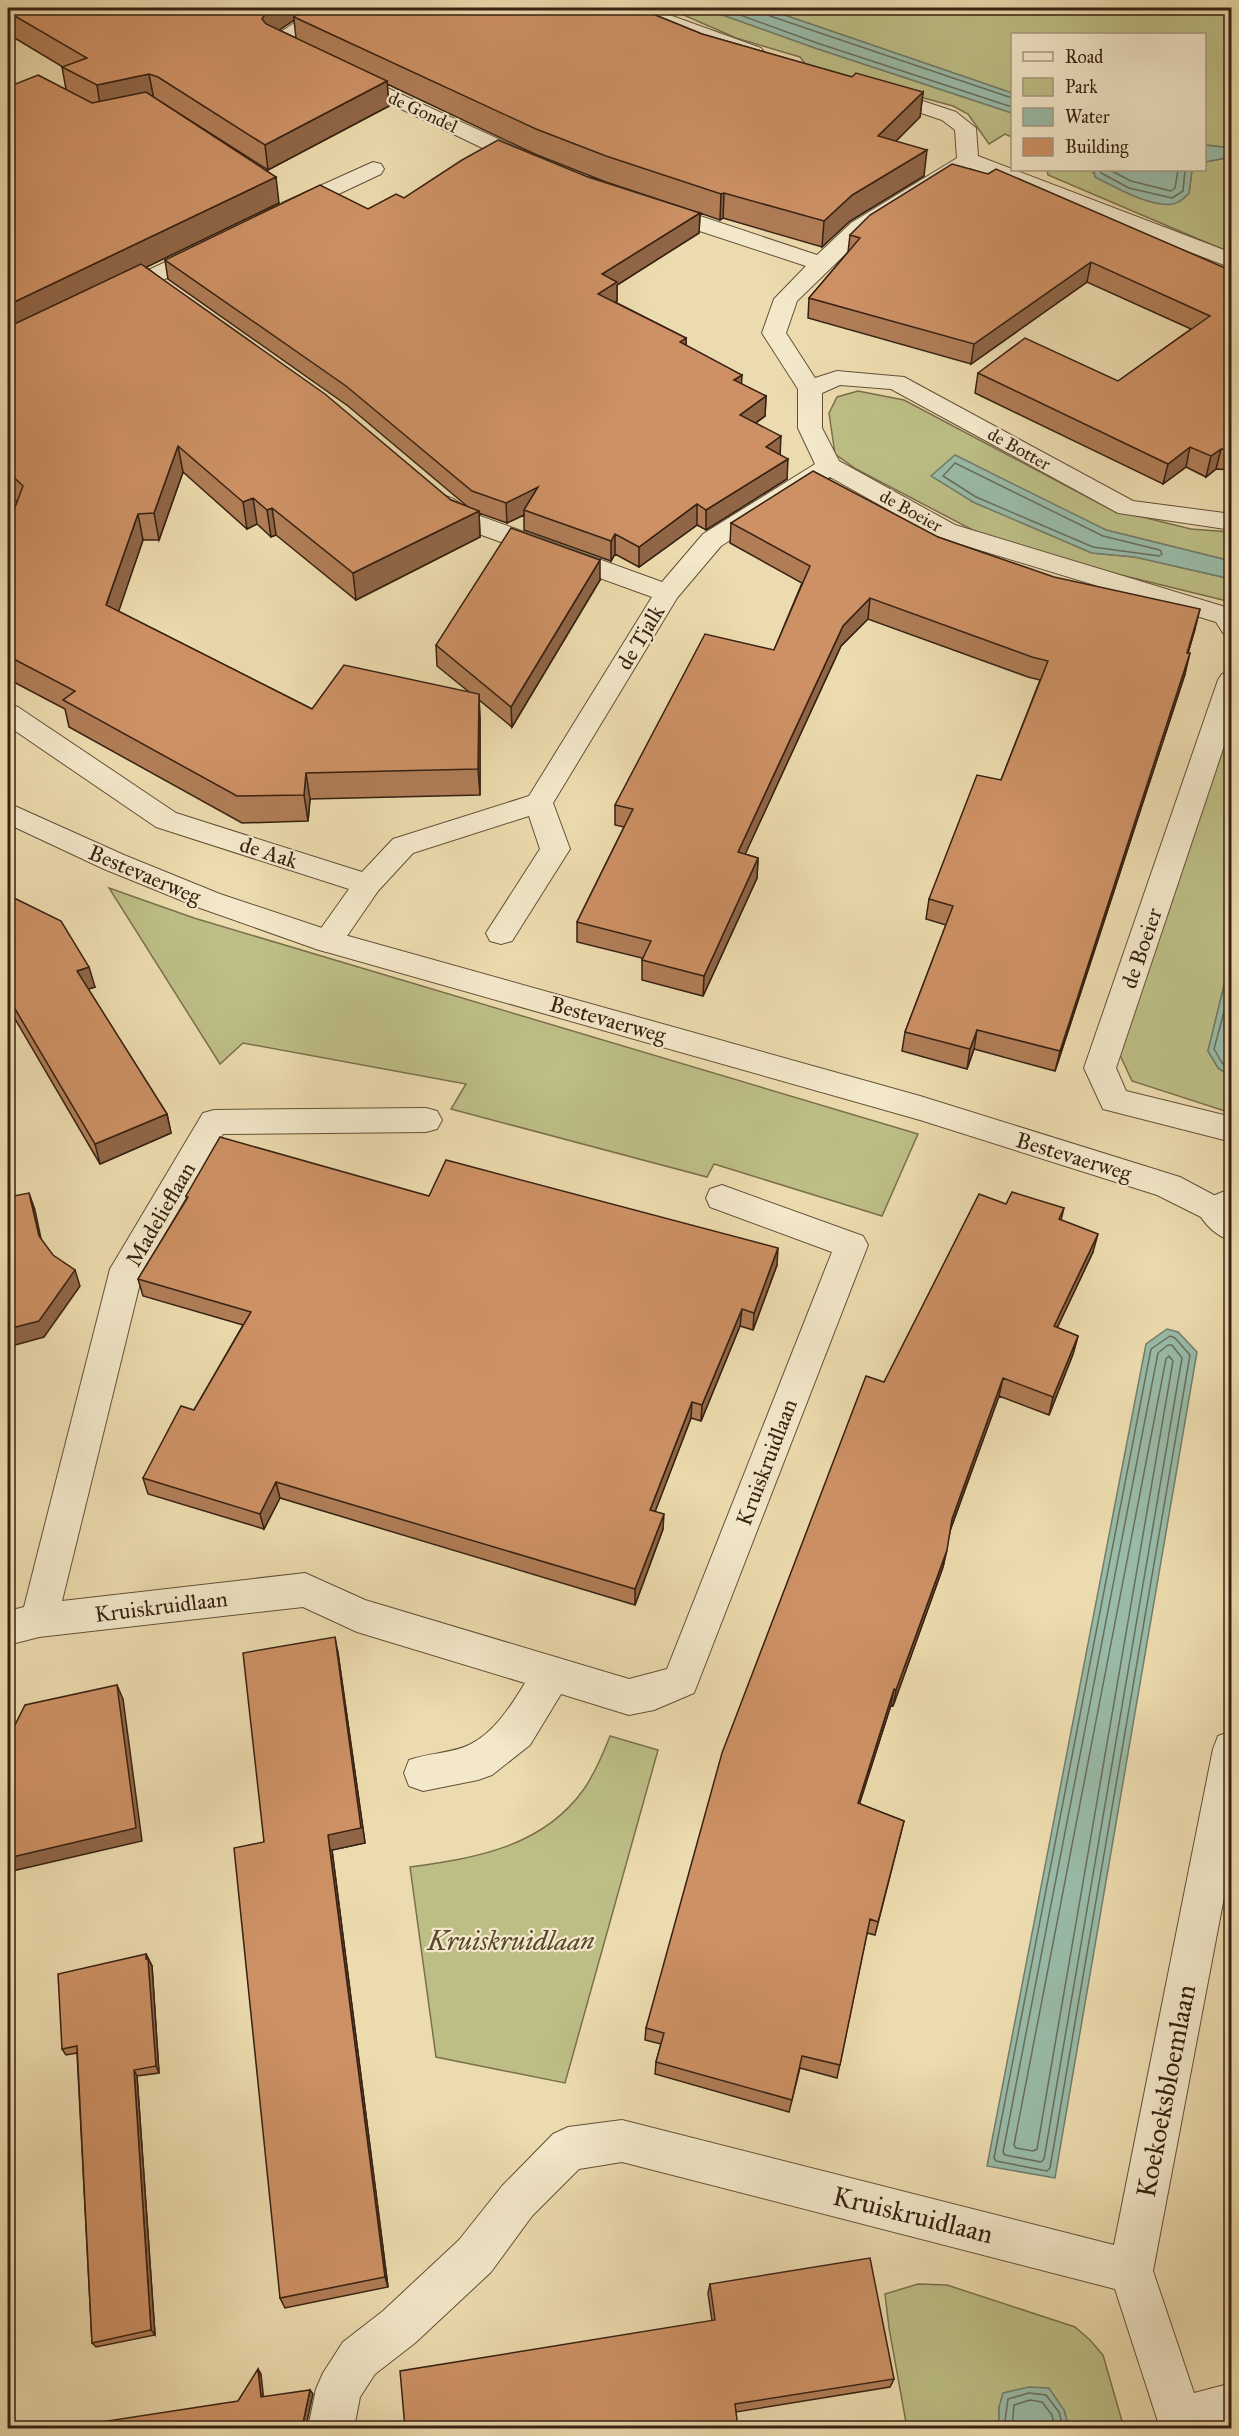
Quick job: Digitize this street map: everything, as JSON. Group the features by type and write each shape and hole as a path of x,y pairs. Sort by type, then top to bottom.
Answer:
{"street":[{"name":"de Gondel","path":"330,8 277,43 548,170"},
{"path":"633,8 778,60"},
{"path":"858,86 949,116 965,128 968,159"},
{"path":"968,159 1232,261"},
{"path":"830,466 810,428 810,389 774,333 786,299 859,228 968,159"},
{"path":"267,220 373,169"},
{"path":"279,191 299,203"},
{"path":"641,204 821,264"},
{"path":"96,303 158,285 224,241"},
{"name":"de Botter","path":"810,389 837,378 896,382 1127,508 1232,522"},
{"name":"de Tjalk","path":"539,803 667,593 712,540 830,466"},
{"name":"de Boeier","path":"830,466 946,531 1225,616 1232,627"},
{"path":"427,489 463,519 667,593"},
{"name":"de Boeier","path":"1232,680 1100,1068 1114,1100 1232,1130"},
{"name":"de Aak","path":"8,713 166,820 368,884"},
{"path":"327,940 368,884 403,846 539,803 555,849 501,933"},
{"name":"Bestevaerweg","path":"8,813 114,862 210,901 327,940 931,1112 1168,1186 1225,1213"},
{"name":"Madelieflaan","path":"23,1624 127,1269 214,1122 426,1120"},
{"name":"Kruiskruidlaan","path":"23,1624 306,1590 357,1615 629,1697 654,1692 681,1681 851,1245 722,1198"},
{"path":"423,1773 478,1762 516,1732 552,1674"},
{"name":"Koekoeksbloemlaan","path":"1182,2424 1131,2271 1232,1749"},
{"name":"Kruiskruidlaan","path":"331,2428 339,2389 359,2358 399,2327 475,2256 517,2201 568,2149 622,2141 1131,2271"},
{"path":"1182,2424 1232,2406"}],"green space":[{"path":"650,8 703,8 815,48 1011,113 1011,137 1005,134 989,144 968,114 953,106 807,66 800,57 736,38 677,12 661,12"},
{"path":"764,8 1231,8 1231,148 1206,145 1206,33 1011,33 1011,93"},
{"path":"1231,157 1231,253 1048,175 1047,171 1094,171 1093,173 1189,193 1192,171 1206,171 1206,162"},
{"path":"858,391 904,400 1110,509 1191,529 1231,532 1231,561 1106,530 1031,494 973,502 1092,553 1135,557 1231,579 1231,602 1039,555 988,538 856,469 835,454 829,413 837,397"},
{"path":"1231,719 1231,957 1208,1051 1218,1068 1231,1076 1231,1113 1132,1081 1120,1055"},
{"path":"109,888 194,918 918,1134 882,1216 714,1164 707,1177 451,1109 466,1084 243,1043 220,1064"},
{"name":"Kruiskruidlaan","path":"610,1736 658,1750 565,2083 436,2057 410,1867 483,1854 528,1837 549,1824 567,1809 584,1789"},
{"path":"918,2284 947,2285 1075,2327 1103,2355 1124,2428 1069,2428 1064,2410 999,2407 999,2428 907,2428 885,2294"}],"water":[{"path":"703,8 764,8 1011,93 1011,113 815,48"},
{"path":"1206,145 1231,148 1231,157 1206,162"},
{"path":"1094,171 1192,171 1189,193 1178,203 1173,204 1144,200 1095,177"},
{"path":"955,455 1106,530 1231,561 1231,579 1135,557 1092,553 973,502 931,476"},
{"path":"1231,957 1232,1076 1218,1068 1208,1051"},
{"path":"1167,1329 1178,1332 1197,1352 1055,2178 987,2166 1146,1344"},
{"path":"1029,2387 1049,2388 1064,2410 1069,2428 999,2428 999,2407 1003,2393"}],"building":[{"path":"8,8 273,8 266,12 262,19 266,24 387,81 265,145 158,77 149,74 97,85 62,67 87,58 8,12"},
{"path":"307,8 638,8 702,34 852,77 856,73 923,92 878,136 927,150 852,195 824,221 721,194 606,156 536,129 294,17"},
{"path":"38,75 92,103 146,92 276,177 8,305 8,87"},
{"path":"498,140 588,177 700,213 602,274 617,282 598,294 686,338 680,342 742,375 734,380 766,396 740,415 781,436 766,447 788,459 706,510 697,504 639,547 615,534 611,541 524,510 538,487 506,503 472,491 346,386 165,260 320,185 368,209 396,194 404,198 462,160"},
{"path":"952,164 988,174 996,169 1232,271 1232,450 1221,449 1211,456 1190,447 1168,464 978,373 1025,338 1118,381 1210,316 1091,262 974,344 809,298 860,238 850,235 870,215"},
{"path":"141,264 325,394 451,500 479,511 353,573 272,508 267,510 253,498 243,502 178,446 154,513 138,514 106,605 312,709 344,665 479,694 478,769 306,773 304,795 237,796 63,700 75,691 8,656 8,526 23,486 8,472 8,327"},
{"path":"813,471 938,537 1054,577 1200,609 1187,653 1190,653 1060,1051 977,1030 970,1049 905,1032 953,906 929,899 977,775 1001,780 1048,661 870,598 843,626 738,852 758,858 704,976 642,960 651,941 577,922 633,809 615,805 705,634 774,650 810,566 731,523"},
{"path":"511,528 600,560 511,707 436,645"},
{"path":"8,895 61,921 89,967 77,971 167,1114 95,1144 8,997"},
{"path":"220,1137 429,1196 446,1160 778,1248 754,1313 742,1309 702,1405 692,1402 650,1510 664,1514 635,1589 276,1482 260,1514 143,1478 181,1406 194,1410 251,1312 138,1279 188,1197 186,1196"},
{"path":"1012,1192 1064,1208 1059,1219 1098,1234 1054,1326 1078,1336 1053,1397 1003,1378 952,1519 947,1550 896,1690 894,1689 858,1803 904,1821 878,1922 870,1919 840,2065 802,2056 792,2100 656,2062 664,2033 646,2028 722,1753 866,1376 884,1382 979,1194 1006,1204"},
{"path":"29,1193 39,1236 53,1255 75,1270 39,1321 8,1329 8,1197"},
{"path":"335,1637 361,1828 328,1835 385,2277 280,2298 234,1848 264,1842 243,1653"},
{"path":"117,1685 136,1828 8,1858 8,1739 25,1705"},
{"path":"146,1954 156,2066 134,2070 151,2330 92,2343 77,2046 62,2049 58,1974"},
{"path":"870,2258 894,2379 735,2404 738,2428 405,2428 400,2371 715,2320 710,2284"},
{"path":"258,2369 261,2397 310,2390 303,2423 307,2426 299,2428 95,2428 94,2423 238,2401"}]}
